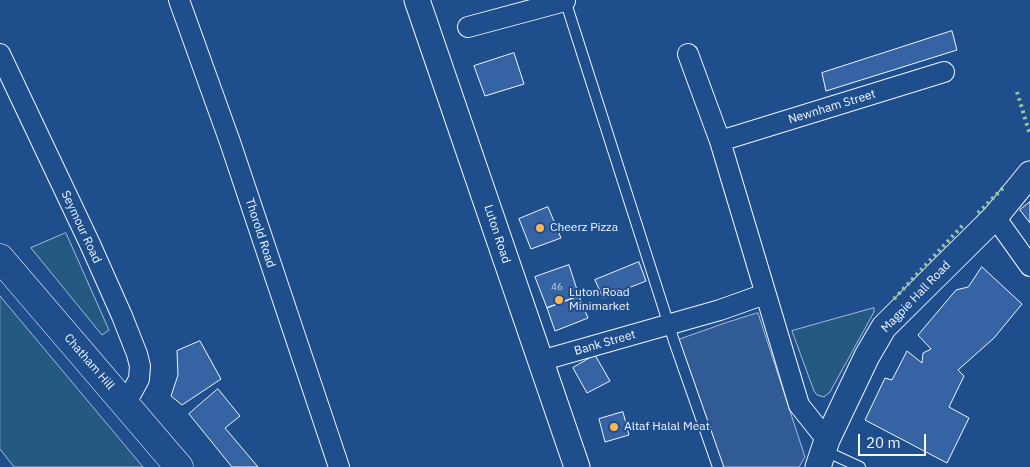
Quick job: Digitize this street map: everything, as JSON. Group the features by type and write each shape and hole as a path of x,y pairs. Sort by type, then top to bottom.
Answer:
{"main road":[{"name":"Chatham Hill","path":"0,258 179,467"}],"street":[{"name":"Thorold Road","path":"179,0 230,142 339,467"},
{"name":"Luton Road","path":"417,0 577,467"},
{"path":"468,27 565,0"},
{"name":"Seymour Road","path":"0,54 102,271 137,354 140,366 139,380 132,392 122,401"},
{"path":"688,54 720,141 799,405 822,452"},
{"name":"Newnham Street","path":"720,141 944,72"},
{"name":"Magpie Hall Road","path":"822,452 867,356 884,327 995,217 1030,174"},
{"path":"995,217 1030,266"},
{"path":"670,324 720,310 765,294"},
{"name":"Bank Street","path":"540,361 670,324"}],"lane":[{"path":"565,0 674,341 718,467"},
{"path":"822,452 860,467"}],"shaded area":[{"path":"66,233 109,330 102,335 31,248"},
{"path":"0,296 143,467 14,467 0,449"},
{"path":"874,308 874,312 830,392 824,397 817,395 792,331"},
{"path":"758,313 805,457 799,467 715,467 674,341"}],"building":[{"path":"952,31 957,50 826,91 822,73"},
{"path":"514,53 524,84 485,96 474,66"},
{"path":"1030,202 1030,223 1020,210"},
{"name":"Cheerz Pizza","path":"548,207 561,238 531,249 519,219"},
{"path":"639,262 646,281 603,298 595,280"},
{"path":"569,265 579,296 547,308 535,277"},
{"path":"982,267 1022,304 994,338 958,370 964,376 949,407 969,418 947,463 865,420 885,378 892,380 907,351 922,363 923,353 931,349 918,335 956,290 968,287"},
{"path":"579,296 588,318 555,331 547,308"},
{"path":"200,341 221,379 182,405 171,396 178,375 177,351"},
{"path":"595,355 610,381 587,393 573,368"},
{"path":"218,389 240,416 225,428 258,467 232,467 189,414"},
{"name":"Altaf Halal Meat","path":"623,412 629,435 605,442 599,419"}],"hedge":[{"path":"1017,92 1030,135"},
{"path":"978,213 1005,186"},
{"path":"894,299 964,224"}],"place":[{"name":"Cheerz Pizza","path":"540,228"},
{"name":"Luton Road Minimarket","path":"559,300"},
{"name":"Altaf Halal Meat","path":"614,427"}]}
